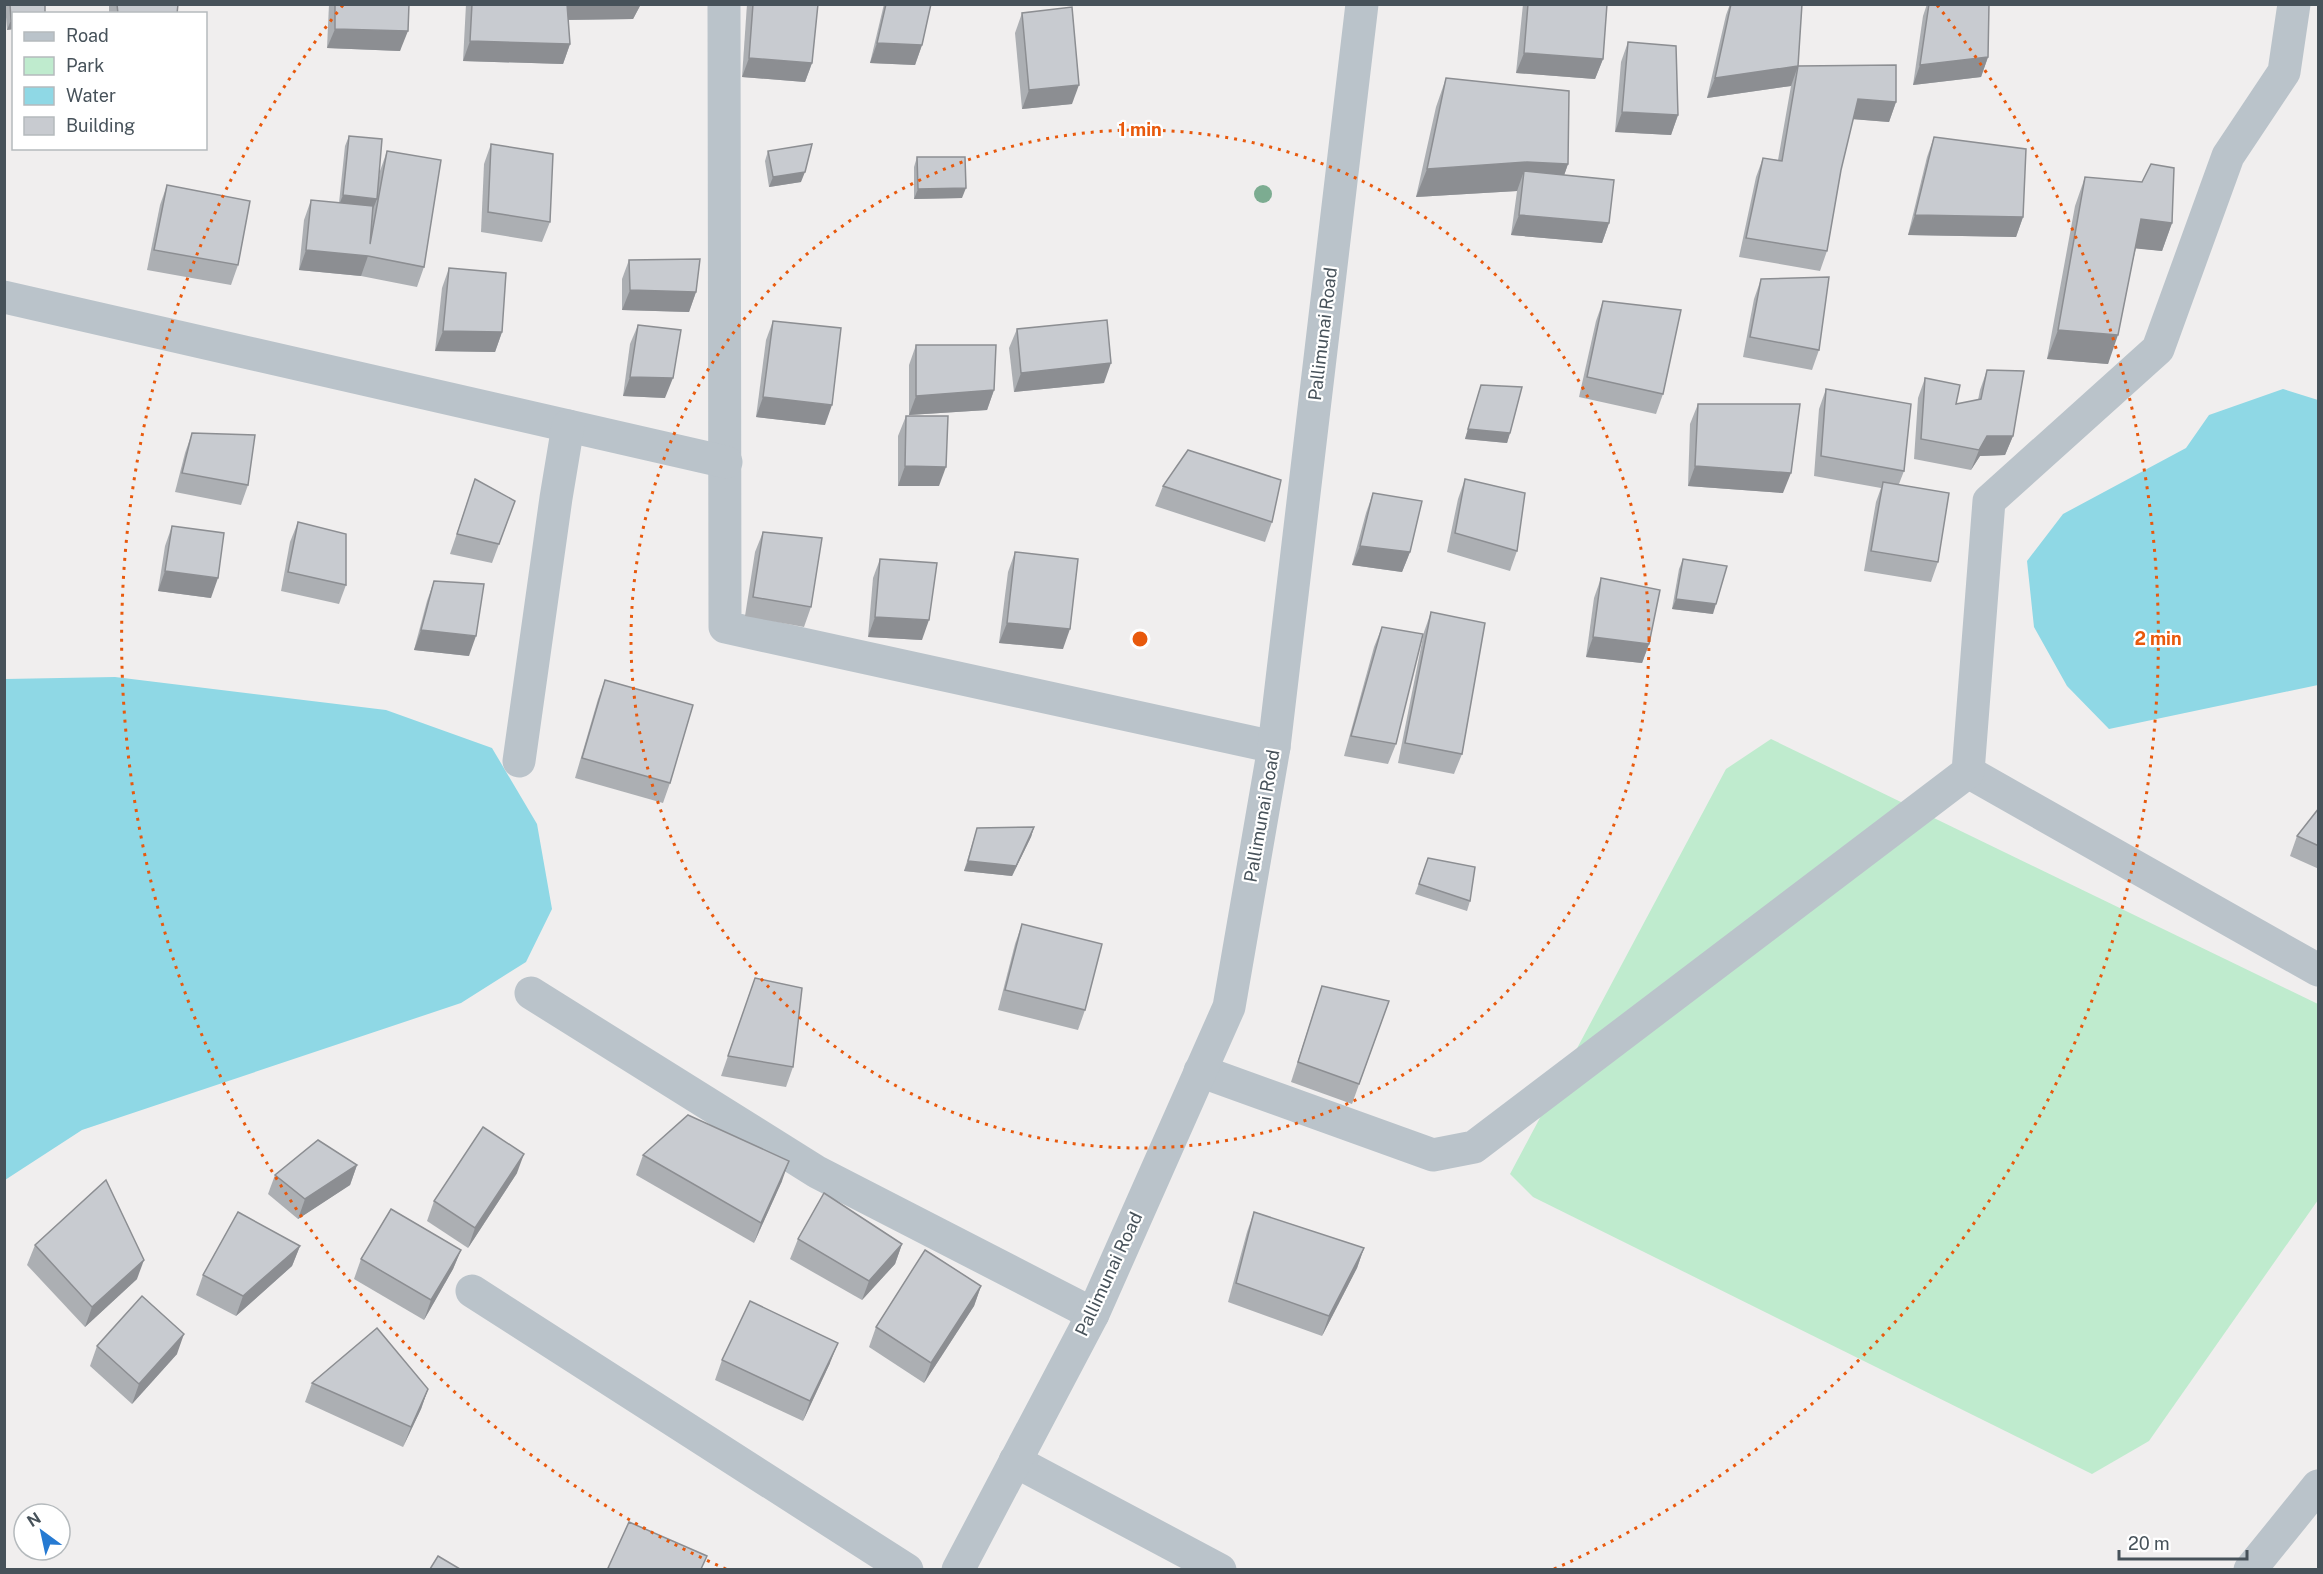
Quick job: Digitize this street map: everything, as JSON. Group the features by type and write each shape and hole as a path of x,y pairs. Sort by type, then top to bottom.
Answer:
{"street":[{"path":"724,4 725,627 1274,747"},
{"name":"Pallimunai Road","path":"958,1569 1093,1314 1229,1008 1274,747 1362,4"},
{"path":"1200,1071 1433,1155 1474,1147 1968,772 1989,501 2158,349 2228,156 2284,72 2294,4"},
{"path":"4,297 726,462"},
{"path":"519,761 568,426"},
{"path":"1968,772 2319,970"},
{"path":"531,993 817,1172 1093,1314"},
{"path":"472,1291 907,1569"},
{"path":"1015,1461 1220,1569"},
{"path":"2250,1569 2319,1486"}],"green space":[{"path":"1771,739 2318,1004 2318,1200 2149,1441 2092,1474 1533,1197 1510,1174 1726,769"}],"water":[{"path":"2283,389 2318,400 2318,685 2109,729 2067,686 2034,627 2027,561 2063,514 2186,448 2209,415"},
{"path":"115,677 386,710 492,748 537,824 552,909 526,962 461,1003 82,1130 5,1180 5,679"}],"building":[{"path":"10,4 45,4 45,12 12,12 11,20"},
{"path":"117,4 178,4 177,12 118,12"},
{"path":"335,4 409,4 408,31 335,29"},
{"path":"472,4 567,4 570,44 470,41"},
{"path":"753,4 818,4 812,63 749,58"},
{"path":"886,4 931,4 922,45 877,43"},
{"path":"1528,4 1607,4 1603,59 1524,53"},
{"path":"1731,4 1802,4 1798,66 1715,78"},
{"path":"1929,4 1989,4 1988,57 1920,65"},
{"path":"1072,7 1079,85 1029,90 1022,13"},
{"path":"1628,42 1676,46 1678,115 1622,112"},
{"path":"1896,65 1896,102 1858,99 1841,170 1827,251 1746,238 1763,158 1782,161 1798,66"},
{"path":"1446,78 1569,91 1568,164 1527,162 1427,169"},
{"path":"349,136 382,139 377,199 343,195"},
{"path":"1934,137 2026,149 2023,217 1915,215"},
{"path":"491,144 553,154 550,222 488,212"},
{"path":"812,144 805,172 773,177 768,151"},
{"path":"387,151 441,160 424,267 368,256 306,250 311,200 373,206 370,244"},
{"path":"917,157 965,157 966,188 918,189"},
{"path":"2151,164 2174,168 2172,223 2141,219 2118,335 2058,330 2085,177 2142,182"},
{"path":"1524,171 1614,180 1609,223 1519,215"},
{"path":"167,185 250,201 238,265 154,250"},
{"path":"700,259 696,292 630,290 629,260"},
{"path":"449,268 506,273 502,332 443,331"},
{"path":"1829,277 1819,350 1750,337 1761,279"},
{"path":"1603,301 1681,310 1663,394 1587,377"},
{"path":"1107,320 1111,363 1021,373 1017,329"},
{"path":"773,321 841,328 832,405 763,397"},
{"path":"638,325 681,330 673,378 630,377"},
{"path":"916,345 996,345 994,390 916,396"},
{"path":"1987,370 2024,371 2013,436 1987,436 1979,450 1921,439 1925,378 1960,385 1956,404 1981,399"},
{"path":"1481,385 1522,387 1510,433 1468,429"},
{"path":"1826,389 1911,404 1904,471 1821,456"},
{"path":"1698,404 1800,404 1791,473 1695,466"},
{"path":"906,416 948,416 946,467 905,466"},
{"path":"192,433 255,435 248,485 182,473"},
{"path":"1188,450 1281,480 1272,522 1163,486"},
{"path":"475,479 515,501 499,544 457,534"},
{"path":"1465,479 1525,493 1517,551 1455,533"},
{"path":"1883,482 1949,493 1938,562 1871,551"},
{"path":"1373,493 1422,501 1410,552 1360,546"},
{"path":"298,522 346,534 346,585 288,572"},
{"path":"172,526 224,533 218,578 165,571"},
{"path":"763,532 822,538 811,607 753,597"},
{"path":"1015,552 1078,559 1070,629 1007,623"},
{"path":"880,559 937,563 929,620 875,617"},
{"path":"1683,559 1727,566 1716,604 1676,599"},
{"path":"1601,578 1660,590 1649,644 1593,637"},
{"path":"434,581 484,584 476,636 421,630"},
{"path":"1431,612 1485,623 1462,754 1405,743"},
{"path":"1382,627 1423,634 1396,744 1351,736"},
{"path":"605,680 693,705 670,783 582,758"},
{"path":"2319,808 2319,846 2297,836"},
{"path":"1034,827 1016,866 968,861 977,828"},
{"path":"1428,858 1475,867 1470,901 1419,884"},
{"path":"1022,924 1102,944 1085,1010 1005,990"},
{"path":"755,978 802,988 793,1067 728,1056"},
{"path":"1322,986 1389,1001 1359,1084 1298,1062"},
{"path":"688,1115 789,1161 761,1223 643,1155"},
{"path":"483,1127 524,1154 475,1228 434,1201"},
{"path":"318,1140 357,1165 305,1199 275,1175"},
{"path":"106,1180 144,1260 92,1307 35,1245"},
{"path":"824,1193 902,1244 869,1281 798,1239"},
{"path":"391,1209 461,1250 431,1300 361,1259"},
{"path":"238,1212 300,1246 243,1296 203,1275"},
{"path":"1254,1212 1364,1248 1329,1316 1236,1283"},
{"path":"925,1250 981,1286 931,1363 876,1327"},
{"path":"142,1296 184,1334 139,1384 97,1346"},
{"path":"750,1301 838,1343 810,1401 722,1360"},
{"path":"377,1328 428,1389 411,1427 312,1383"},
{"path":"629,1522 707,1556 701,1569 608,1568"},
{"path":"438,1556 460,1569 430,1569"}]}
